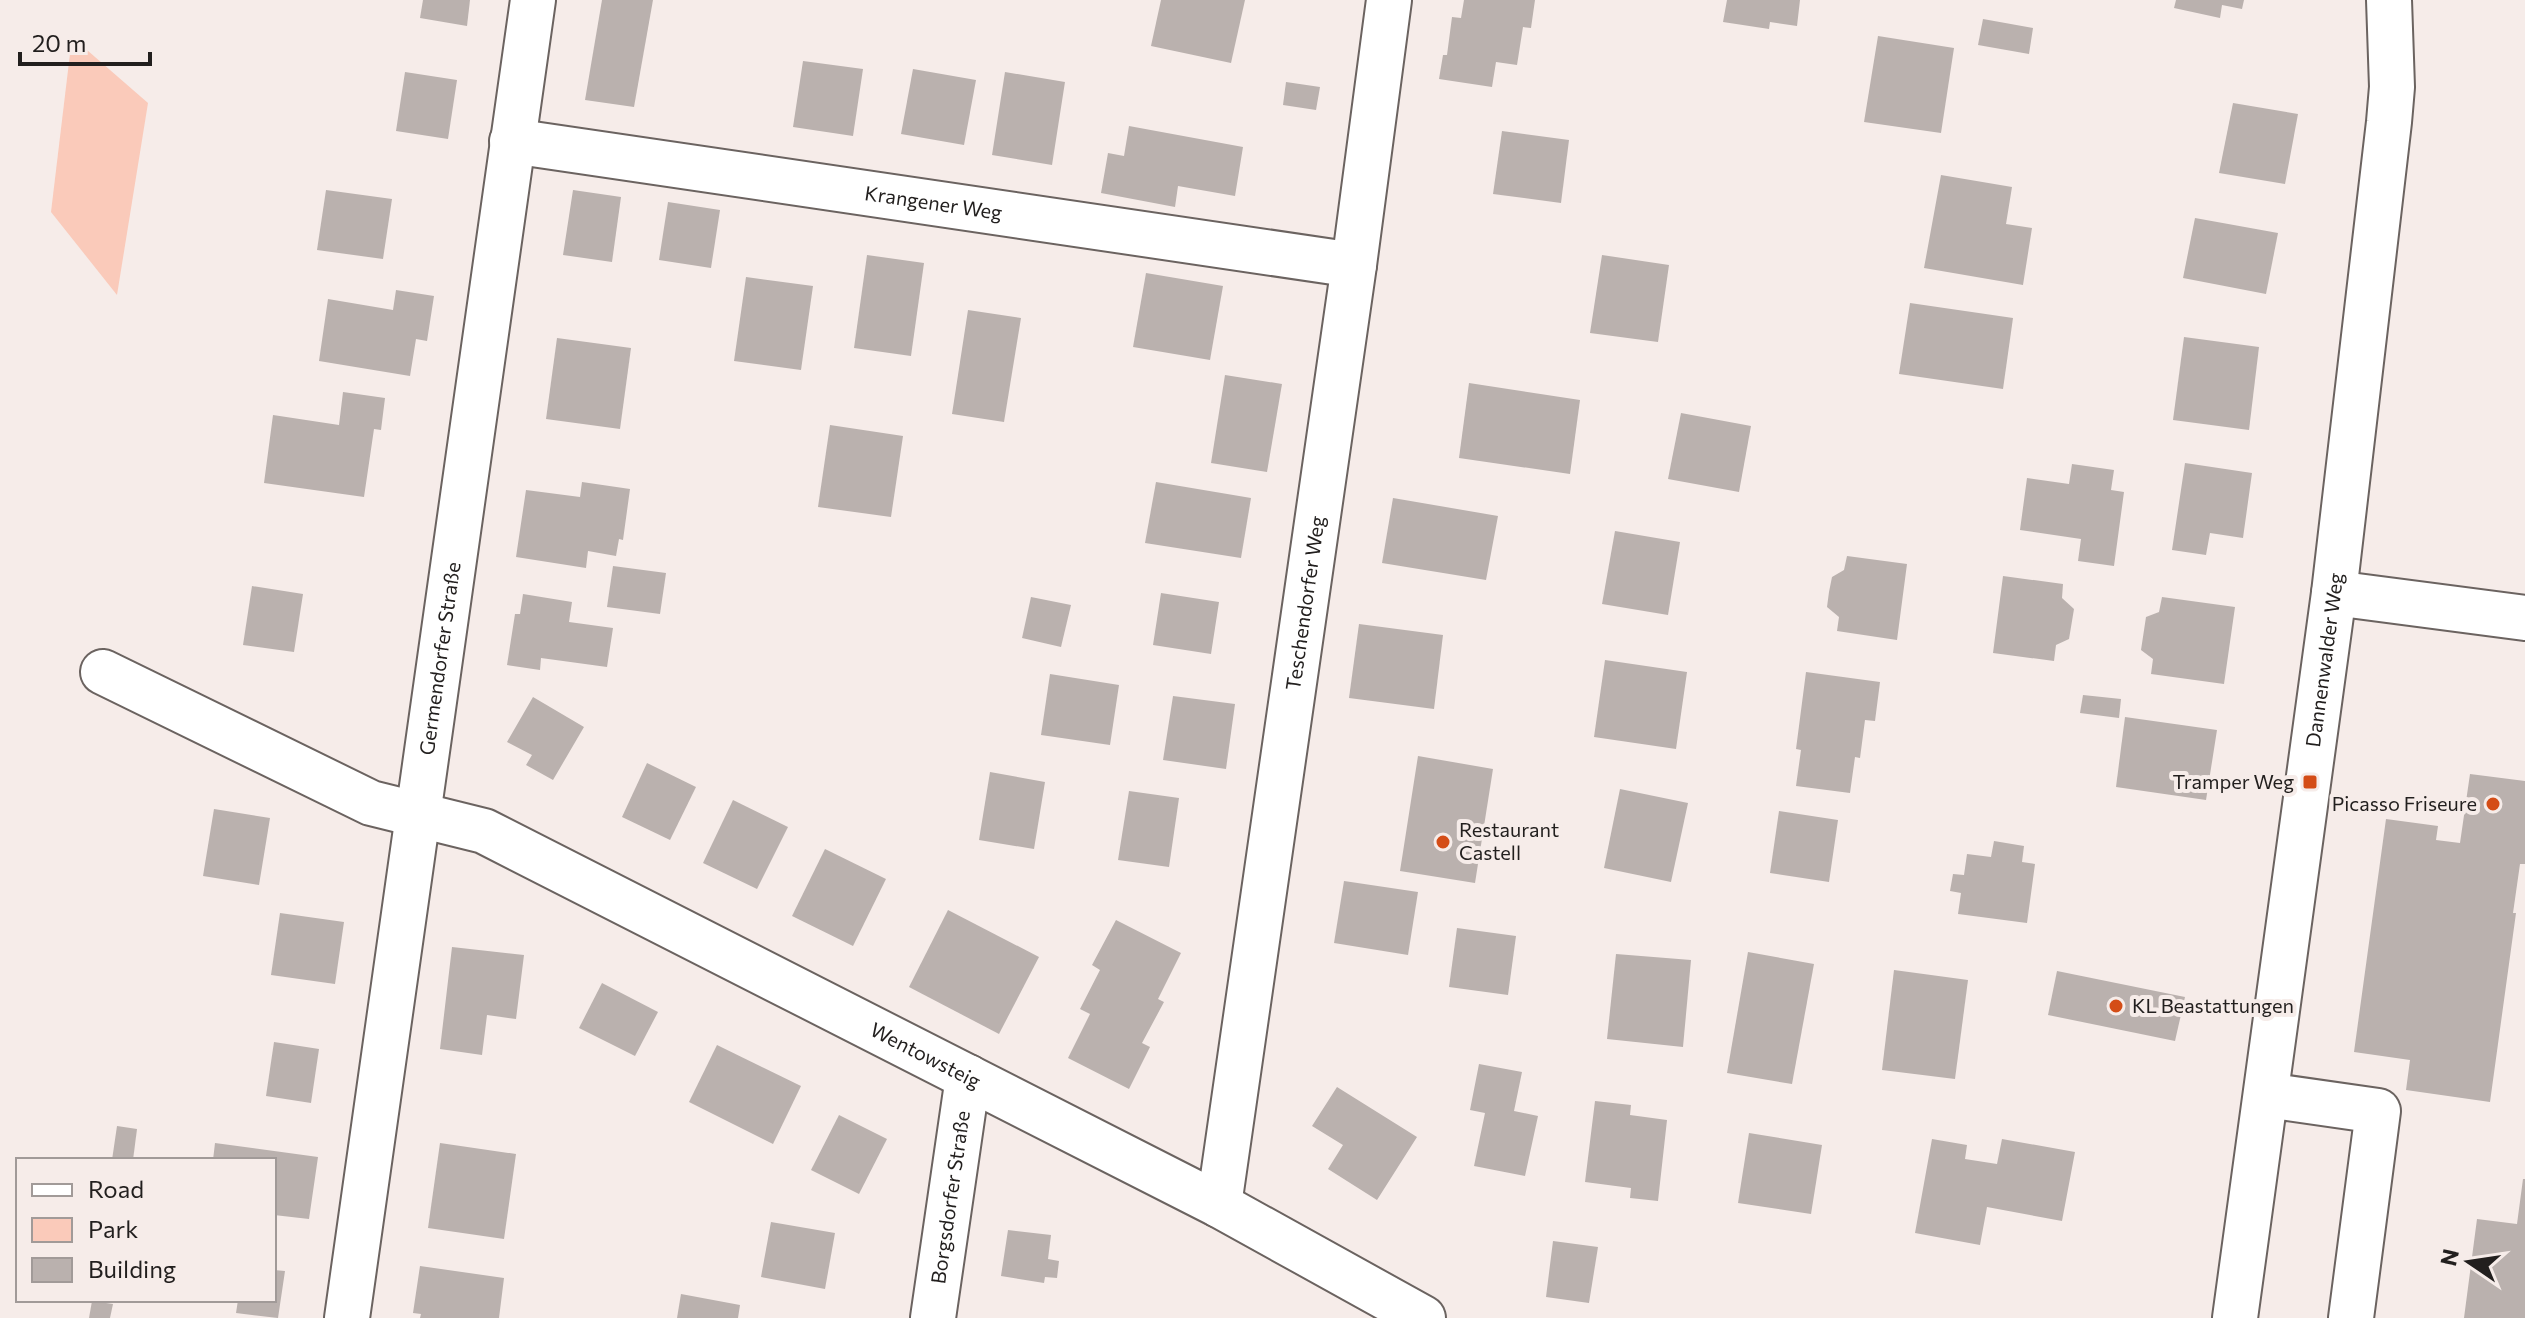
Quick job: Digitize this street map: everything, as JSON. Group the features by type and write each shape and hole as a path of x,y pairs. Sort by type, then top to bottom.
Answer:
{"street":[{"name":"Germendorfer Straße","path":"347,1318 533,0"},
{"name":"Teschendorfer Weg","path":"1219,1205 1389,0"},
{"name":"Dannenwalder Weg","path":"2235,1318 2334,593 2389,122 2392,87 2389,0"},
{"name":"Krangener Weg","path":"512,141 1354,265"},
{"path":"2334,593 2525,618"},
{"name":"Wentowsteig","path":"103,672 371,803 484,831 1219,1205 1423,1318"},
{"name":"Borgsdorfer Straße","path":"933,1318 968,1077"},
{"path":"2266,1095 2378,1111 2351,1318"}],"green space":[{"path":"72,37 148,103 117,295 51,212"}],"building":[{"path":"423,0 470,0 467,26 420,18"},
{"path":"602,0 653,0 634,107 585,100"},
{"path":"1161,0 1245,0 1231,63 1151,46"},
{"path":"1464,0 1535,0 1531,28 1523,27 1517,65 1496,62 1492,87 1439,79 1443,55 1447,55 1452,17 1461,18"},
{"path":"1727,0 1800,0 1797,26 1770,22 1769,29 1723,22"},
{"path":"2176,0 2244,0 2242,9 2222,5 2220,18 2174,8"},
{"path":"1983,19 2033,28 2029,54 1978,45"},
{"path":"1878,36 1954,48 1941,133 1864,122"},
{"path":"803,61 863,69 853,136 793,127"},
{"path":"913,69 976,80 964,145 901,134"},
{"path":"405,72 457,80 448,139 396,131"},
{"path":"1005,72 1065,82 1052,165 992,155"},
{"path":"1286,82 1320,87 1316,110 1283,105"},
{"path":"2233,103 2298,114 2285,184 2219,173"},
{"path":"1129,126 1243,147 1235,196 1178,186 1175,207 1101,193 1108,153 1124,156"},
{"path":"1502,131 1569,140 1561,203 1493,194"},
{"path":"1941,175 2012,187 2006,224 2032,228 2023,285 1924,268"},
{"path":"326,190 392,199 383,259 317,250"},
{"path":"573,190 621,197 612,262 563,255"},
{"path":"668,202 720,210 711,268 659,260"},
{"path":"2195,218 2278,233 2266,294 2183,278"},
{"path":"867,255 924,263 911,356 854,348"},
{"path":"1602,255 1669,265 1658,342 1590,333"},
{"path":"1146,273 1223,286 1210,360 1133,347"},
{"path":"746,277 813,286 801,370 734,361"},
{"path":"396,290 434,296 427,341 416,339 410,376 319,361 328,299 393,310"},
{"path":"1910,303 2013,318 2003,389 1899,374"},
{"path":"968,310 1021,318 1004,422 952,414"},
{"path":"2184,337 2259,347 2249,430 2173,420"},
{"path":"557,338 631,348 620,429 546,419"},
{"path":"1225,375 1282,384 1267,472 1211,463"},
{"path":"1469,383 1580,400 1570,474 1459,458"},
{"path":"343,392 385,398 381,430 374,429 364,497 264,483 273,415 339,425"},
{"path":"1681,413 1751,426 1739,492 1668,479"},
{"path":"830,425 903,436 891,517 818,507"},
{"path":"2185,463 2252,473 2243,538 2210,533 2206,555 2172,550"},
{"path":"2072,464 2114,470 2111,490 2124,492 2114,566 2078,561 2081,539 2020,530 2027,478 2069,484"},
{"path":"582,482 630,489 623,540 619,539 616,556 588,551 586,568 516,557 526,490 580,497"},
{"path":"1156,482 1251,498 1241,558 1145,543"},
{"path":"1393,498 1498,516 1486,580 1382,563"},
{"path":"1615,531 1680,542 1668,615 1602,604"},
{"path":"1847,556 1907,564 1897,640 1837,631 1839,617 1827,607 1829,592 1832,577 1844,570"},
{"path":"613,566 666,573 660,614 607,607"},
{"path":"2003,576 2063,584 2062,598 2074,609 2069,639 2056,645 2054,661 1993,653"},
{"path":"252,586 303,594 294,652 243,645"},
{"path":"1161,593 1219,602 1211,654 1153,645"},
{"path":"523,594 572,602 569,622 613,628 607,667 541,658 540,670 507,665 515,614 520,614"},
{"path":"1031,597 1071,605 1061,647 1022,638"},
{"path":"2162,597 2235,607 2224,684 2151,674 2153,659 2141,650 2146,617 2159,612"},
{"path":"1359,624 1443,635 1434,709 1349,698"},
{"path":"1605,660 1687,672 1676,749 1594,737"},
{"path":"1806,672 1880,682 1875,721 1865,720 1860,758 1855,757 1850,793 1796,786 1801,750 1796,749"},
{"path":"1050,674 1119,685 1110,745 1041,735"},
{"path":"2083,695 2121,699 2119,718 2080,713"},
{"path":"1173,696 1235,704 1226,769 1163,760"},
{"path":"533,697 584,727 553,780 526,765 532,755 507,742"},
{"path":"2125,717 2217,730 2206,800 2116,787"},
{"name":"Restaurant Castell","path":"1418,756 1493,769 1475,883 1400,871"},
{"path":"647,763 696,787 670,840 622,817"},
{"path":"990,772 1045,782 1034,849 979,840"},
{"path":"2470,774 2525,781 2525,864 2520,864 2490,1102 2406,1090 2410,1060 2354,1052 2386,819 2438,826 2436,840 2460,843"},
{"path":"1620,789 1688,803 1671,882 1604,868"},
{"path":"1129,791 1179,798 1169,867 1118,860"},
{"path":"733,800 788,827 757,889 703,863"},
{"path":"214,809 270,818 259,885 203,876"},
{"path":"1779,811 1838,820 1829,882 1770,873"},
{"path":"1994,841 2024,846 2022,862 2035,864 2027,923 1958,914 1961,893 1950,891 1953,874 1964,875 1967,854 1991,857"},
{"path":"825,849 886,879 853,946 792,916"},
{"path":"1344,881 1418,892 1408,955 1334,943"},
{"path":"948,910 1039,957 999,1034 909,987"},
{"path":"280,913 344,922 335,984 271,975"},
{"path":"1116,920 1181,953 1158,999 1164,1002 1142,1043 1150,1047 1129,1089 1068,1058 1090,1014 1080,1009 1100,970 1092,965"},
{"path":"1457,928 1516,936 1508,995 1449,987"},
{"path":"452,947 524,955 516,1019 487,1015 482,1055 440,1049"},
{"path":"1748,952 1814,964 1792,1084 1727,1073"},
{"path":"1616,954 1691,960 1683,1047 1607,1039"},
{"path":"1894,970 1968,980 1955,1079 1882,1070"},
{"name":"KL Beastattungen","path":"2057,971 2185,997 2175,1041 2048,1015"},
{"path":"602,983 658,1012 635,1056 579,1028"},
{"path":"274,1042 319,1049 311,1103 266,1096"},
{"path":"717,1045 801,1086 773,1144 689,1102"},
{"path":"1479,1064 1522,1072 1514,1111 1538,1116 1525,1176 1474,1166 1485,1113 1470,1110"},
{"path":"1337,1087 1417,1137 1377,1200 1328,1169 1343,1145 1312,1126"},
{"path":"1595,1101 1631,1105 1630,1115 1667,1120 1658,1201 1630,1198 1631,1188 1585,1182"},
{"path":"839,1115 887,1139 859,1194 811,1170"},
{"path":"117,1126 137,1129 133,1158 112,1158"},
{"path":"1749,1133 1822,1145 1811,1214 1738,1203"},
{"path":"1932,1139 1967,1145 1965,1159 1997,1164 2002,1139 2075,1152 2062,1221 1987,1207 1980,1245 1915,1233"},
{"path":"215,1143 318,1157 309,1219 276,1215 276,1158 213,1158"},
{"path":"440,1143 516,1154 504,1239 428,1228"},
{"path":"2523,1179 2525,1318 2464,1318 2477,1219 2517,1224"},
{"path":"771,1222 835,1233 825,1289 761,1277"},
{"path":"1008,1230 1051,1235 1048,1259 1059,1261 1057,1278 1045,1277 1044,1283 1001,1276"},
{"path":"1553,1241 1598,1247 1589,1303 1546,1297"},
{"path":"420,1266 504,1278 499,1318 420,1318 421,1314 413,1313"},
{"path":"276,1270 285,1271 278,1318 236,1313 238,1302 276,1302"},
{"path":"681,1294 740,1305 738,1318 677,1318"},
{"path":"92,1302 113,1304 110,1318 89,1318"}],"place":[{"name":"Tramper Weg","path":"2310,782"},
{"name":"Picasso Friseure","path":"2493,804"},
{"name":"Restaurant Castell","path":"1443,842"},
{"name":"KL Beastattungen","path":"2116,1006"}]}
